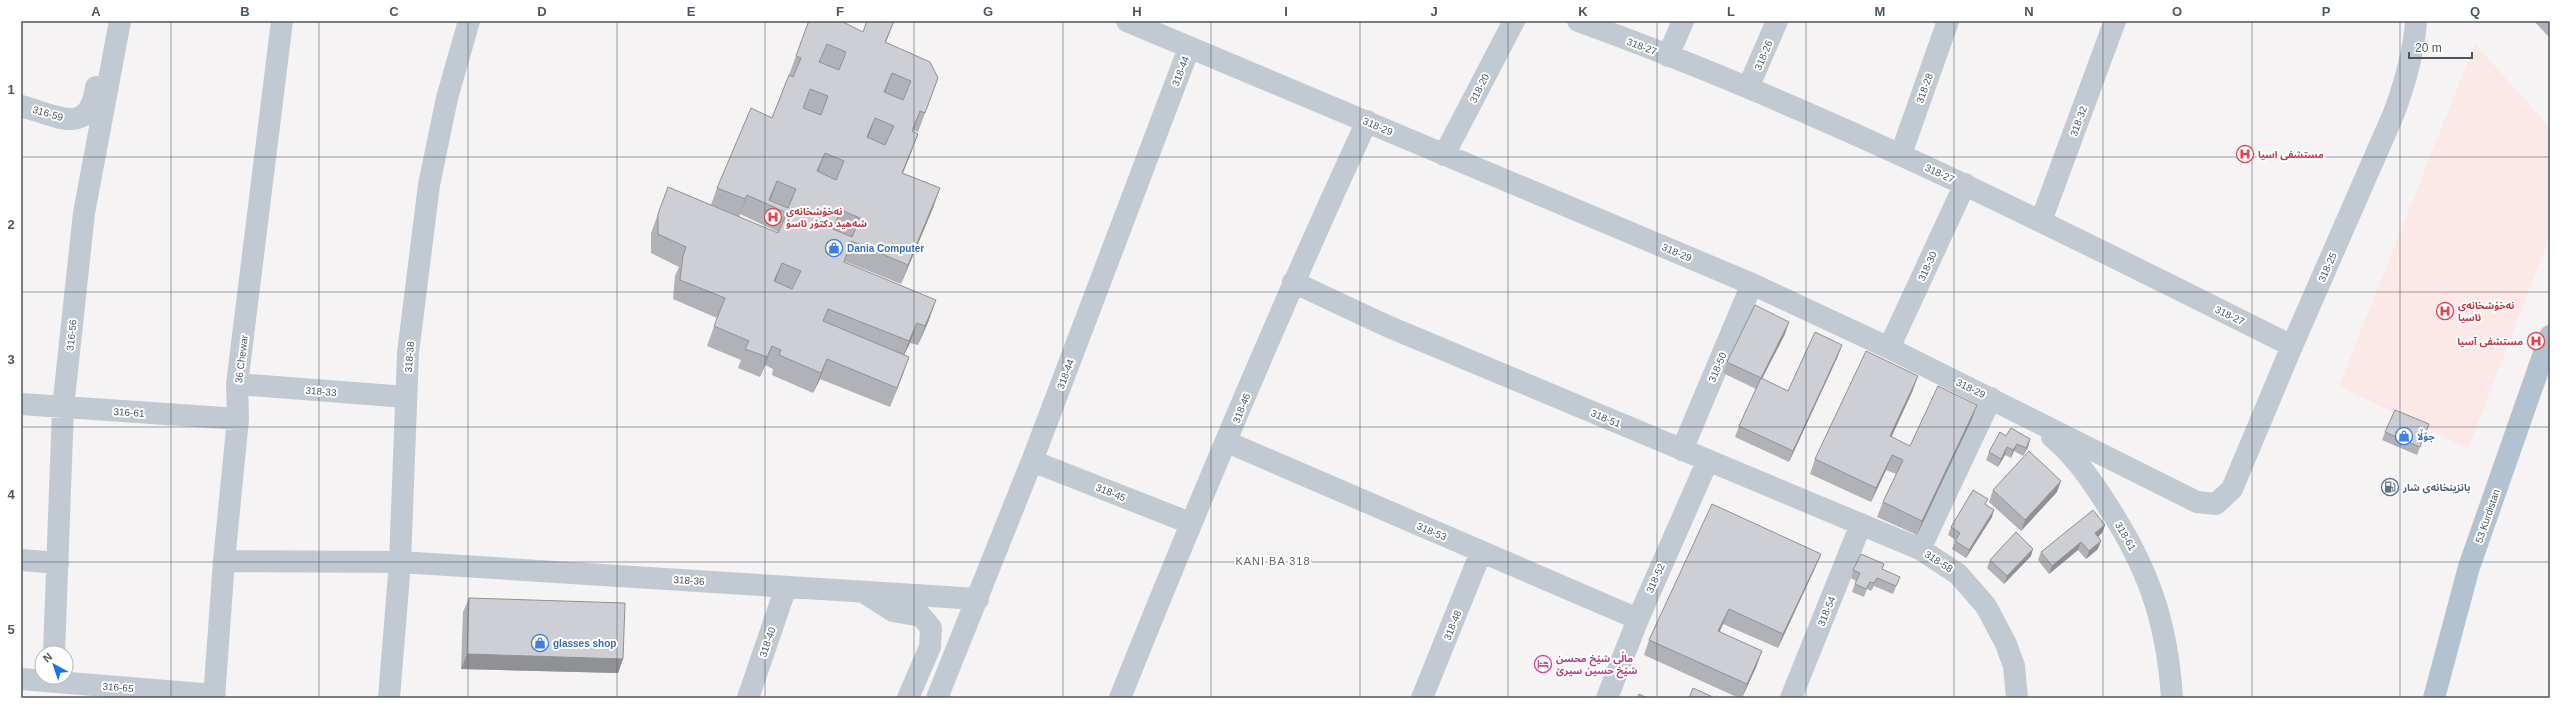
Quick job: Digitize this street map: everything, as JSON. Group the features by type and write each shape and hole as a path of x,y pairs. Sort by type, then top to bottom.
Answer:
{"main road":[{"name":"53 Kurdistan","path":"2434,698 2469,567 2550,336"}],"street":[{"name":"316-59","path":"21,106 74,120 86,115 92,107 105,21"},
{"name":"316-56","path":"54,645 63,408 84,213 120,21"},
{"name":"318-38","path":"389,698 400,562 408,353 429,185 447,98 469,21"},
{"name":"318-29","path":"1127,21 1752,284 1889,348 2197,502 2216,504"},
{"name":"318-20","path":"1444,155 1514,21"},
{"path":"1668,56 1683,21"},
{"name":"318-26","path":"1748,88 1777,21"},
{"name":"318-28","path":"1901,154 1948,21"},
{"name":"318-32","path":"2041,221 2115,21"},
{"name":"318-25","path":"2216,504 2232,489 2292,346 2394,113 2409,66 2414,45 2416,21"},
{"name":"36 Chewar","path":"215,697 224,561 238,420 237,384 278,22"},
{"name":"318-27","path":"1581,22 1748,88 1901,154 2041,221 2292,346"},
{"name":"318-44","path":"936,698 978,599 1032,461 1189,48"},
{"name":"318-46","path":"1120,698 1190,523 1227,442 1293,282 1366,121"},
{"name":"318-30","path":"1889,348 1964,184"},
{"name":"318-51","path":"1293,282 1387,326 1920,549"},
{"name":"318-50","path":"1682,450 1752,284"},
{"name":"318-33","path":"237,384 406,397"},
{"name":"318-58","path":"1991,398 1920,549 1958,574 1986,606 2006,644 2014,666 2017,698"},
{"name":"316-61","path":"21,404 238,420"},
{"name":"318-61","path":"2015,410 2068,450 2114,515 2140,561 2158,606 2172,698"},
{"name":"318-53","path":"1227,442 1638,619"},
{"name":"318-52","path":"1607,698 1638,619 1708,460"},
{"name":"318-45","path":"1032,461 1190,523"},
{"name":"318-54","path":"1791,698 1861,524"},
{"name":"318-48","path":"1422,698 1481,552"},
{"path":"21,560 58,563"},
{"name":"318-36","path":"224,561 400,562 978,599"},
{"name":"318-40","path":"748,698 786,587"},
{"path":"862,591 893,611 921,616 931,628 930,647 908,698"},
{"name":"316-65","path":"21,679 34,679"},
{"name":"316-65","path":"74,681 215,697"}],"shaded area":[{"name":"نه‌خۆشخانه‌ى ئاسیا","path":"2475,44 2550,128 2550,235 2468,449 2339,386"}],"building":[{"path":"812,21 841,21 863,32 867,21 894,21 885,42 930,62 938,78 925,113 920,111 912,131 918,134 902,173 940,188 908,265 851,241 844,262 936,300 925,326 917,323 909,341 828,309 823,321 909,357 897,388 827,359 821,373 779,355 781,350 772,346 767,357 745,349 749,341 714,326 725,298 680,280 683,256 686,247 658,234 658,214 668,187 778,233 787,213 747,195 745,199 717,188 751,108 772,118 789,75 793,77 801,58 796,56 808,23","holes":["827,44 846,52 839,70 819,62","892,73 911,81 903,100 884,92","810,89 828,96 821,115 803,108","875,118 894,126 885,145 867,137","825,153 844,161 836,180 817,171","777,181 796,189 788,208 769,200","841,210 860,218 852,237 833,229","782,263 801,271 792,289 774,281"]},
{"path":"1755,305 1789,322 1761,378 1727,362"},
{"path":"1815,332 1842,345 1793,451 1739,426 1761,378 1788,391"},
{"path":"1866,351 1918,376 1890,436 1910,446 1938,386 1977,405 1922,521 1883,502 1903,460 1892,455 1876,488 1815,459"},
{"name":"جۆڵا","path":"2395,410 2429,424 2420,447 2385,432"},
{"path":"2011,428 2030,439 2026,448 2017,444 2013,450 2007,447 2001,459 1989,452 2000,432 2006,436"},
{"path":"2029,451 2061,481 2025,520 1993,490"},
{"path":"1973,490 1988,499 1985,504 1994,510 1969,550 1955,541 1960,533 1951,527"},
{"path":"1712,504 1821,554 1783,634 1729,609 1718,631 1762,651 1747,684 1649,640"},
{"path":"2093,510 2105,525 2095,533 2101,541 2089,551 2081,542 2052,566 2041,552"},
{"path":"2016,532 2033,549 2007,576 1990,560"},
{"path":"1861,554 1884,564 1882,569 1900,577 1896,586 1877,578 1874,583 1870,582 1866,589 1855,584 1860,573 1853,570"},
{"name":"glasses shop","path":"469,598 625,603 623,659 467,654"},
{"path":"1693,688 1715,698 1689,698"},
{"path":"1639,694 1647,698 1637,698"}],"place":[{"name":"مستشفى اسيا","path":"2245,154"},
{"name":"نەخۆشخانەی شەهید دکتۆر ئاسۆ","path":"773,217"},
{"name":"Dania Computer","path":"834,248"},
{"name":"نه‌خۆشخانه‌ى ئاسیا","path":"2445,311"},
{"name":"مستشفى آسيا","path":"2536,341"},
{"name":"جۆڵا","path":"2404,436"},
{"name":"بانزینخانەی شار","path":"2390,487"},
{"name":"glasses shop","path":"540,643"},
{"name":"ماڵی شێخ محسن شێخ حسین سیرێ","path":"1543,664"}],"district":[{"name":"KANI BA 318","path":"1273,561"}]}
